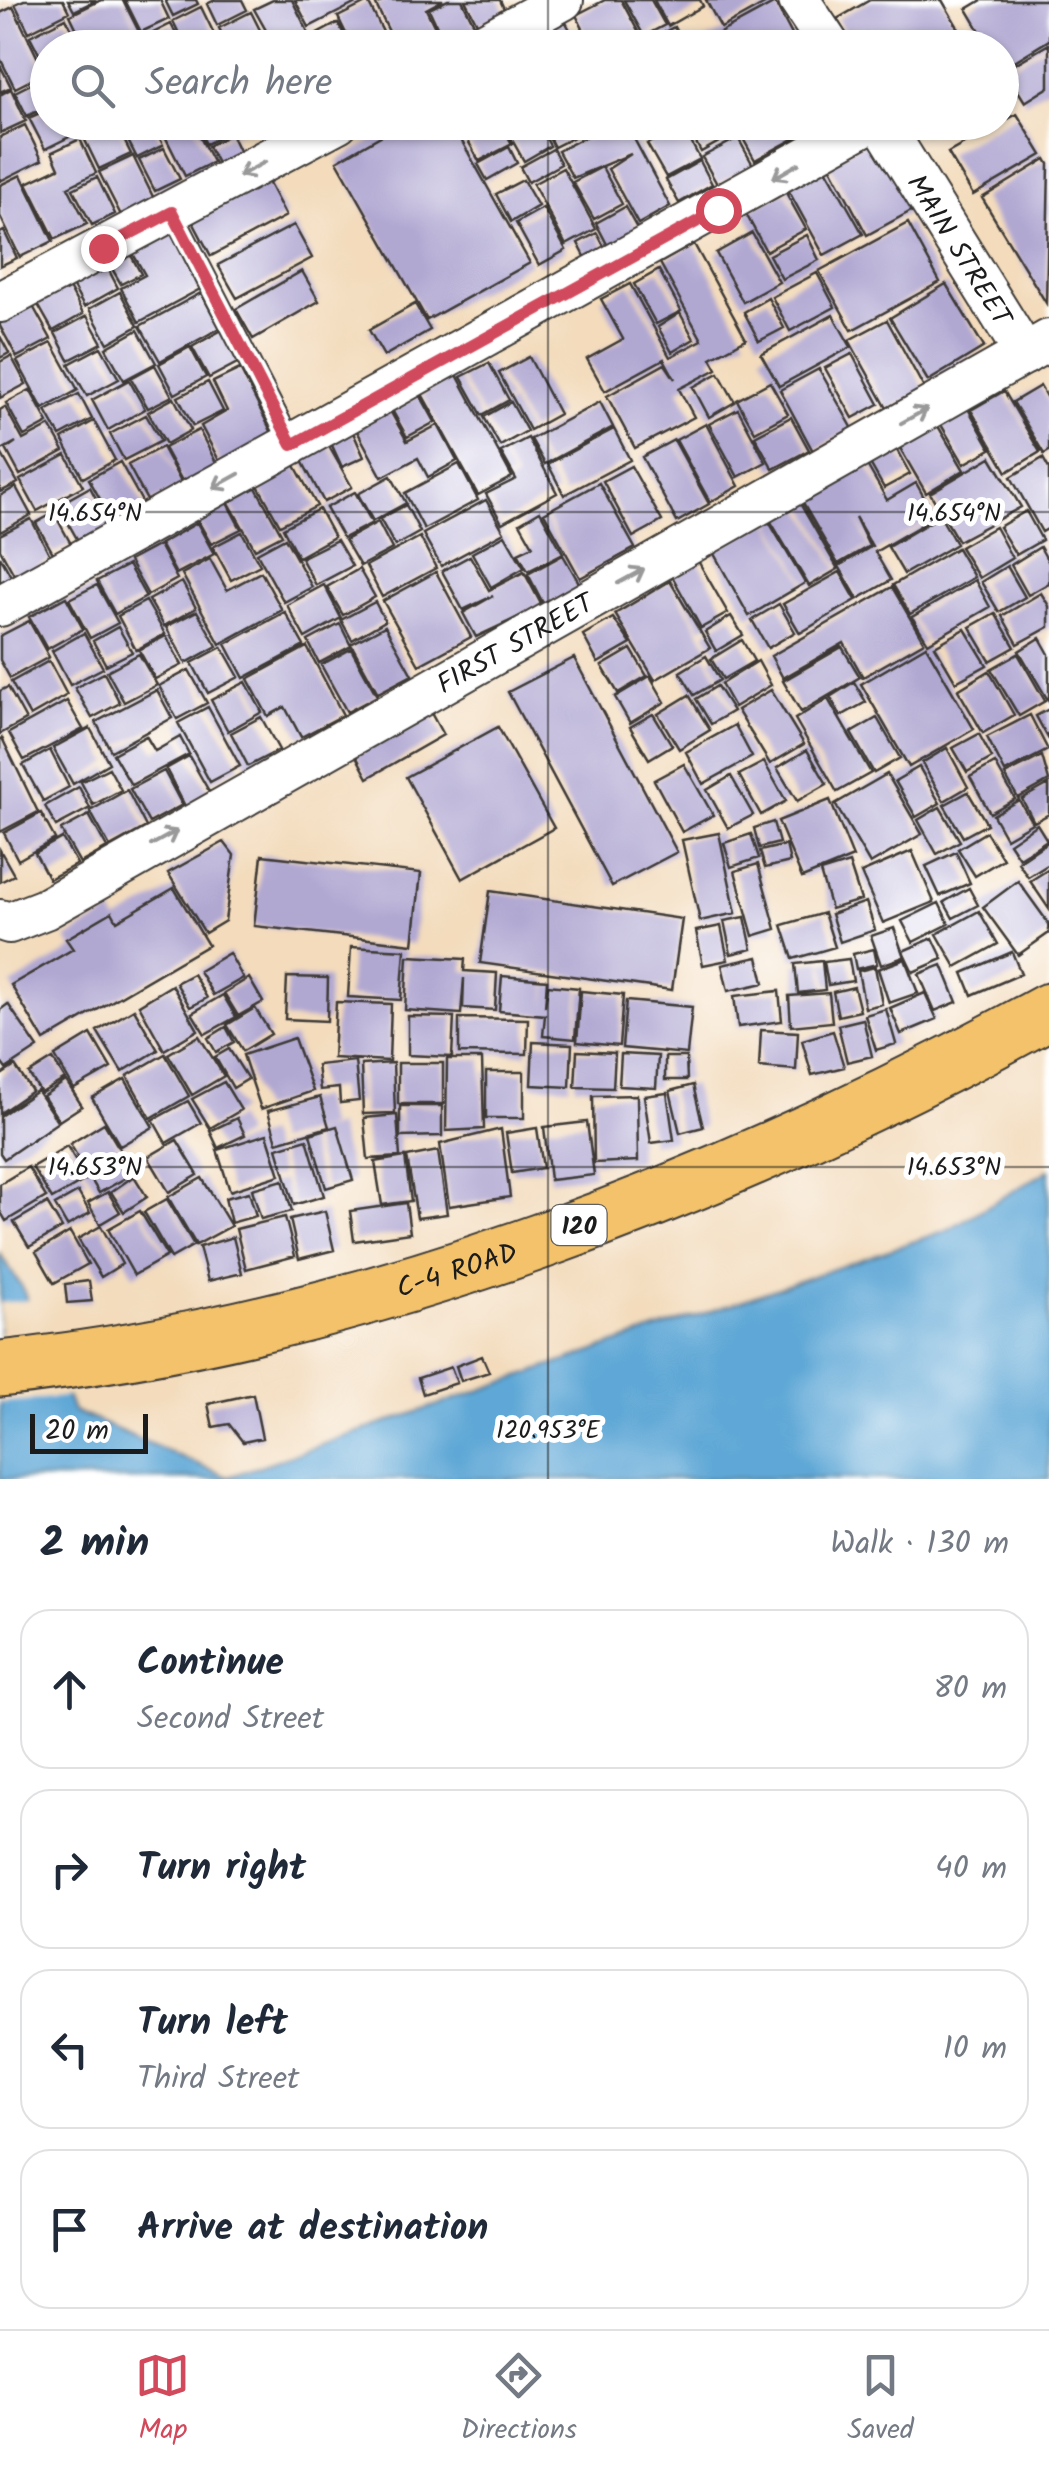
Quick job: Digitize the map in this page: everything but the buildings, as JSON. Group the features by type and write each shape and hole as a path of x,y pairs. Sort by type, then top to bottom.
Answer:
{"highway":[{"name":"C-4 ROAD","path":"0,1369 55,1363 212,1334 343,1301 581,1225 848,1115 1049,1011"}],"street":[{"path":"509,30 563,0"},
{"path":"799,0 819,30"},
{"path":"0,302 305,140"},
{"path":"0,606 838,140"},
{"name":"MAIN STREET","path":"893,140 1037,347"},
{"name":"FIRST STREET","path":"0,920 9,922 44,909 1037,347"}],"lane":[{"path":"172,212 292,445"}],"water":[{"path":"1049,1170 1049,1479 0,1479 0,1254 22,1287 73,1411 228,1477 947,1230"}],"pier":[{"path":"32,1300 72,1396 0,1403 0,1303"}],"route":[{"path":"103,248 172,212 292,445 718,210"}]}
